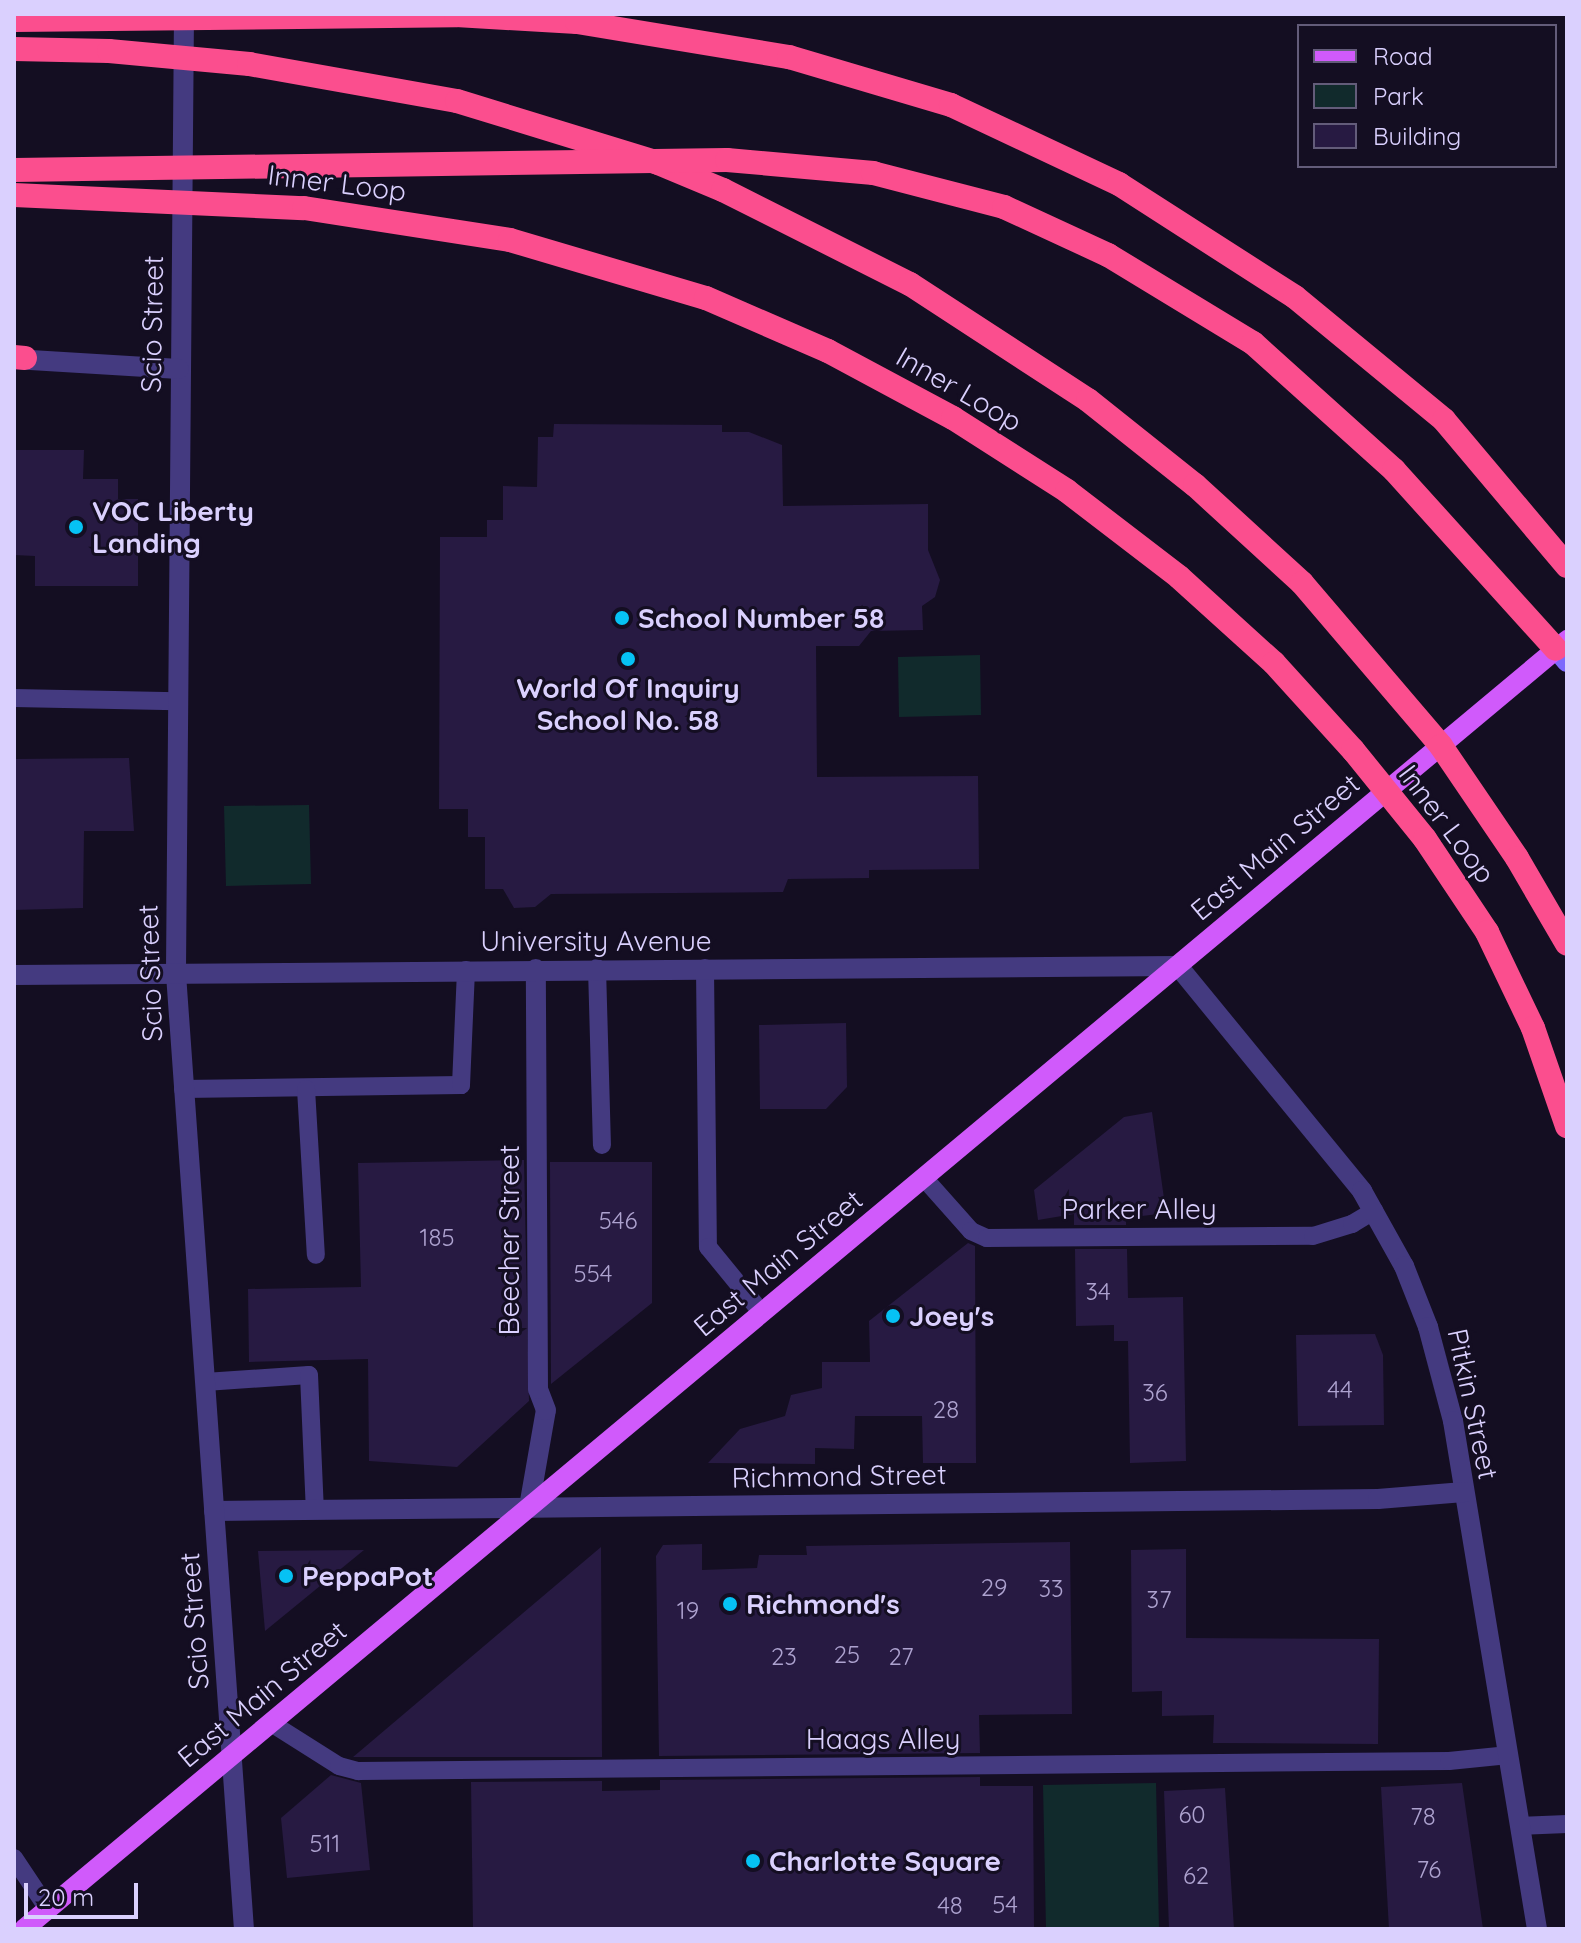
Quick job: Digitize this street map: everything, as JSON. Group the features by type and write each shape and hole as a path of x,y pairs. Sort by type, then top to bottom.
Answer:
{"highway":[{"path":"14,20 431,14 577,22 789,57 951,105 1119,184 1295,297 1444,420 1567,566"},
{"name":"Inner Loop","path":"14,49 109,51 249,64 484,108 594,141 723,190 910,284 1088,400 1195,485 1302,583 1441,746 1517,858 1567,944"},
{"path":"14,170 431,160 727,160 842,168 1004,207 1108,255 1218,319 1347,423 1563,650"},
{"name":"Inner Loop","path":"14,195 304,208 510,240 706,298 828,351 953,418 1067,491 1179,577 1274,663 1353,750 1433,850 1487,932 1533,1028 1567,1126"}],"main road":[{"name":"East Main Street","path":"24,1929 1477,714 1563,650"}],"street":[{"name":"Scio Street","path":"184,14 176,974 244,1929"},
{"path":"18,358 179,369"},
{"name":"University Avenue","path":"14,975 597,968 1178,966"},
{"name":"Pitkin Street","path":"1178,966 1331,1148 1374,1211 1404,1266 1438,1358 1464,1492 1537,1929"},
{"name":"Beecher Street","path":"529,1507 546,1410 538,1389 536,969"},
{"name":"Richmond Street","path":"214,1511 1378,1499 1464,1492"}],"lane":[{"path":"14,698 177,701"},
{"path":"597,968 602,1145"},
{"path":"705,968 708,1247 762,1313"},
{"path":"183,1089 461,1085 466,970"},
{"path":"306,1089 316,1255"},
{"name":"Parker Alley","path":"924,1178 971,1231 987,1238 1313,1236 1374,1211"},
{"path":"205,1382 309,1375 315,1510"},
{"name":"Haags Alley","path":"271,1723 339,1766 358,1771 1387,1762 1509,1755"},
{"path":"1520,1826 1567,1824"},
{"path":"14,1858 48,1909"}],"green space":[{"path":"980,655 981,715 899,717 898,657"},
{"path":"309,805 311,884 226,886 224,806"},
{"path":"1156,1783 1159,1929 1046,1929 1043,1785"}],"building":[{"name":"World Of Inquiry School No. 58","path":"554,424 722,425 722,432 749,432 782,445 783,506 928,504 928,550 940,580 935,597 922,606 923,630 871,631 859,646 816,646 817,777 978,776 979,869 869,870 869,878 788,879 783,892 551,894 535,907 514,908 503,889 485,889 485,837 468,837 468,809 439,809 440,537 487,537 487,520 503,520 503,486 537,487 538,437 553,437"},
{"name":"VOC Liberty Landing","path":"14,450 84,450 83,479 118,479 118,499 138,499 138,586 35,586 35,556 14,555"},
{"path":"129,758 134,831 84,831 83,908 14,910 14,759"},
{"path":"846,1023 847,1087 826,1109 760,1109 759,1025"},
{"path":"1152,1112 1166,1213 1126,1218 1126,1225 1074,1225 1074,1214 1038,1220 1034,1190 1124,1117"},
{"path":"524,1160 529,1401 457,1467 369,1461 368,1359 249,1362 248,1289 361,1287 358,1163"},
{"path":"550,1162 652,1162 652,1303 551,1384"},
{"path":"968,1243 975,1246 976,1463 923,1463 922,1416 855,1416 854,1449 815,1448 815,1464 708,1463 740,1429 785,1416 791,1395 822,1388 822,1362 870,1362 869,1321"},
{"path":"1075,1249 1127,1249 1128,1298 1183,1297 1186,1461 1130,1463 1128,1341 1114,1341 1114,1325 1076,1326"},
{"path":"1375,1334 1383,1355 1384,1425 1298,1426 1296,1335"},
{"path":"1070,1542 1072,1714 979,1715 980,1753 659,1756 656,1556 663,1545 702,1544 702,1570 757,1568 759,1555 807,1555 806,1546"},
{"path":"601,1547 602,1757 353,1757 359,1752"},
{"path":"1186,1549 1186,1638 1379,1639 1378,1744 1213,1743 1214,1715 1162,1716 1162,1691 1132,1692 1131,1550"},
{"path":"364,1550 265,1631 258,1551"},
{"path":"331,1775 361,1783 370,1870 287,1878 281,1818"},
{"name":"Charlotte Square","path":"980,1777 980,1786 1033,1786 1034,1929 473,1929 471,1782 602,1781 602,1791 660,1790 660,1780"},
{"path":"1462,1783 1483,1929 1389,1929 1381,1787"},
{"path":"1225,1788 1234,1929 1169,1929 1164,1791"}],"place":[{"name":"VOC Liberty Landing","path":"76,527"},
{"name":"School Number 58","path":"622,618"},
{"name":"World Of Inquiry School No. 58","path":"628,659"},
{"name":"Joey's","path":"893,1316"},
{"name":"PeppaPot","path":"286,1576"},
{"name":"Richmond's","path":"730,1604"},
{"name":"Charlotte Square","path":"753,1861"}]}
